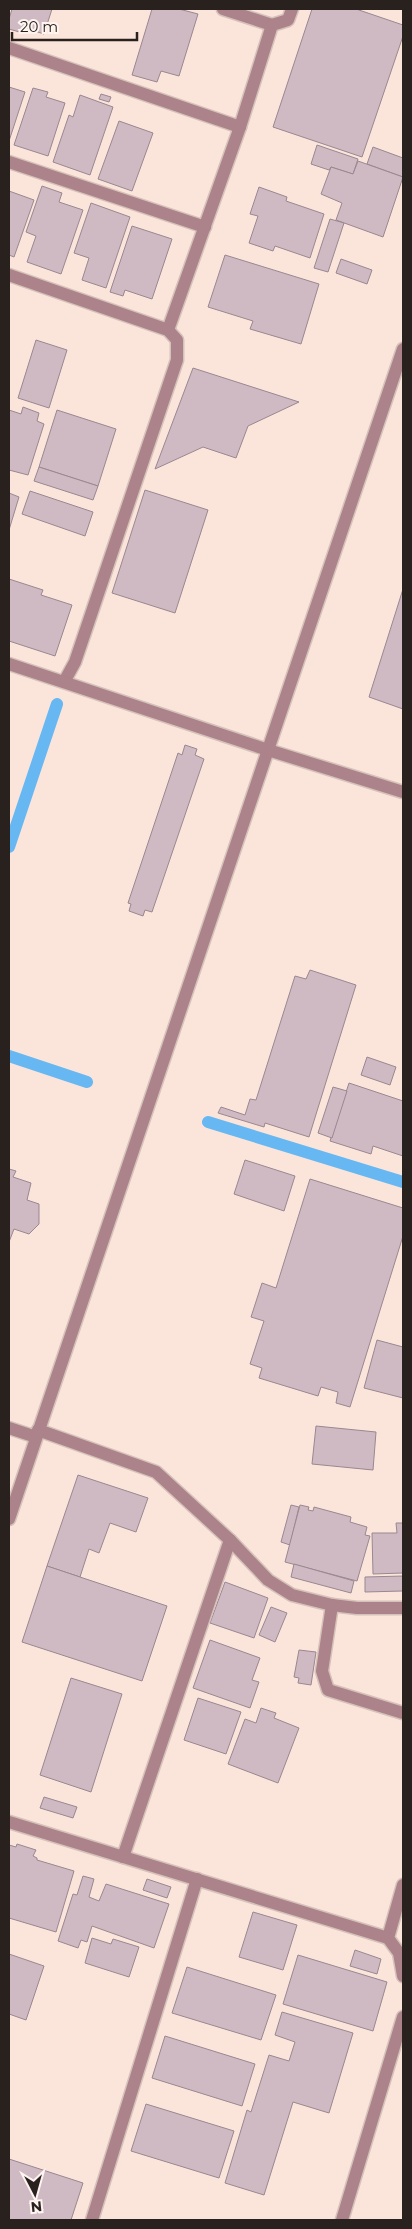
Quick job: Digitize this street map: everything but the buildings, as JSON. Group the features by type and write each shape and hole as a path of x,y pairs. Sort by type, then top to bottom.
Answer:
{"street":[{"path":"223,9 272,25 288,20 292,9"},
{"path":"168,330 240,127 272,25"},
{"path":"9,48 240,127"},
{"path":"9,162 205,227"},
{"path":"9,275 168,330 177,340 177,360 75,662 64,682"},
{"path":"9,1519 403,349"},
{"path":"9,664 268,750 403,792"},
{"path":"9,1428 37,1433 156,1472 230,1540 268,1580 292,1595 332,1605 356,1608 403,1608"},
{"path":"123,1857 230,1540"},
{"path":"332,1605 322,1671 328,1690 403,1713"},
{"path":"9,1822 388,1938 398,1953 403,1976"},
{"path":"92,2220 197,1879"},
{"path":"388,1938 403,1885"},
{"path":"342,2220 403,2017"}],"waterway":[{"path":"9,847 57,704"},
{"path":"9,1056 87,1082"},
{"path":"208,1122 403,1182"}]}
